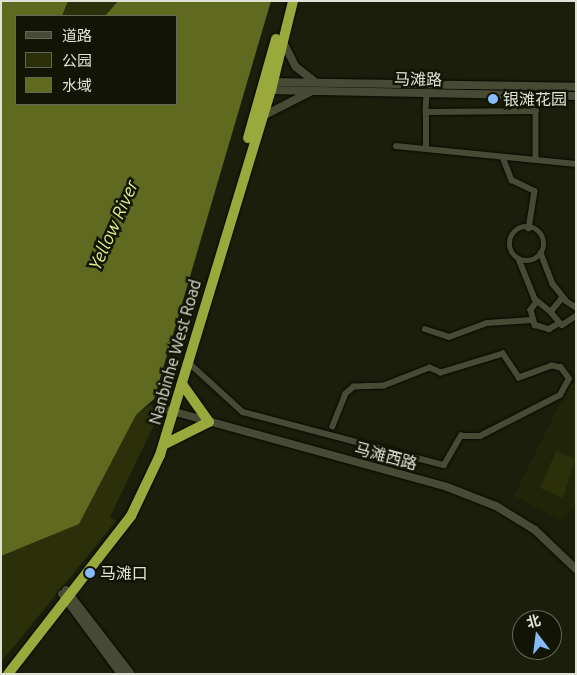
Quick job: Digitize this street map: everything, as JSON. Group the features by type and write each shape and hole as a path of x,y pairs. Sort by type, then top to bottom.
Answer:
{"highway":[{"name":"Nanbinhe West Road","path":"8,674 126,512 155,453 182,384 261,118 288,1"},
{"name":"Nanbinhe West Road","path":"2,674 131,516 164,445 171,411 293,1"},
{"path":"164,445 209,422 182,384"}],"main road":[{"path":"282,40 296,67 314,81"},
{"name":"马滩路","path":"267,86 314,81 576,87"},
{"name":"马滩路","path":"267,86 314,91 576,96"},
{"path":"261,118 277,105 314,91"},
{"name":"马滩西路","path":"171,411 447,487 496,506 535,530 576,569"},
{"path":"66,594 121,674"},
{"path":"66,594 131,674"}],"street":[{"path":"426,149 427,93"},
{"path":"426,112 536,111 536,159"},
{"path":"396,146 576,164"},
{"path":"503,157 512,180 535,191 529,229 509,242 510,253 519,259 537,302 551,312 558,324"},
{"path":"529,229 544,235 541,253 553,284 565,299 576,308"},
{"path":"519,259 541,253"},
{"path":"551,312 555,302 565,299"},
{"path":"532,320 537,302"},
{"path":"425,329 449,337 487,323 532,320 544,330 575,318"},
{"path":"188,362 242,412 444,465 462,436 480,436 560,395 569,379 557,366 519,378 503,354 441,373 430,368 384,386 354,387 346,394 333,427"}],"shaded area":[{"path":"570,384 576,385 576,505 561,520 514,496"}],"green space":[{"path":"68,1 118,1 106,15 62,15"},
{"path":"150,405 161,410 110,517 116,521 1,662 1,556 79,524 136,415"},
{"path":"556,451 576,459 563,498 540,488"}],"water":[{"name":"Yellow River","path":"1,1 68,1 62,15 15,15 15,105 178,105 178,15 106,15 118,1 271,1 154,399 136,415 79,524 1,556"}],"place":[{"name":"银滩花园","path":"493,99"},
{"name":"马滩口","path":"90,573"}]}
